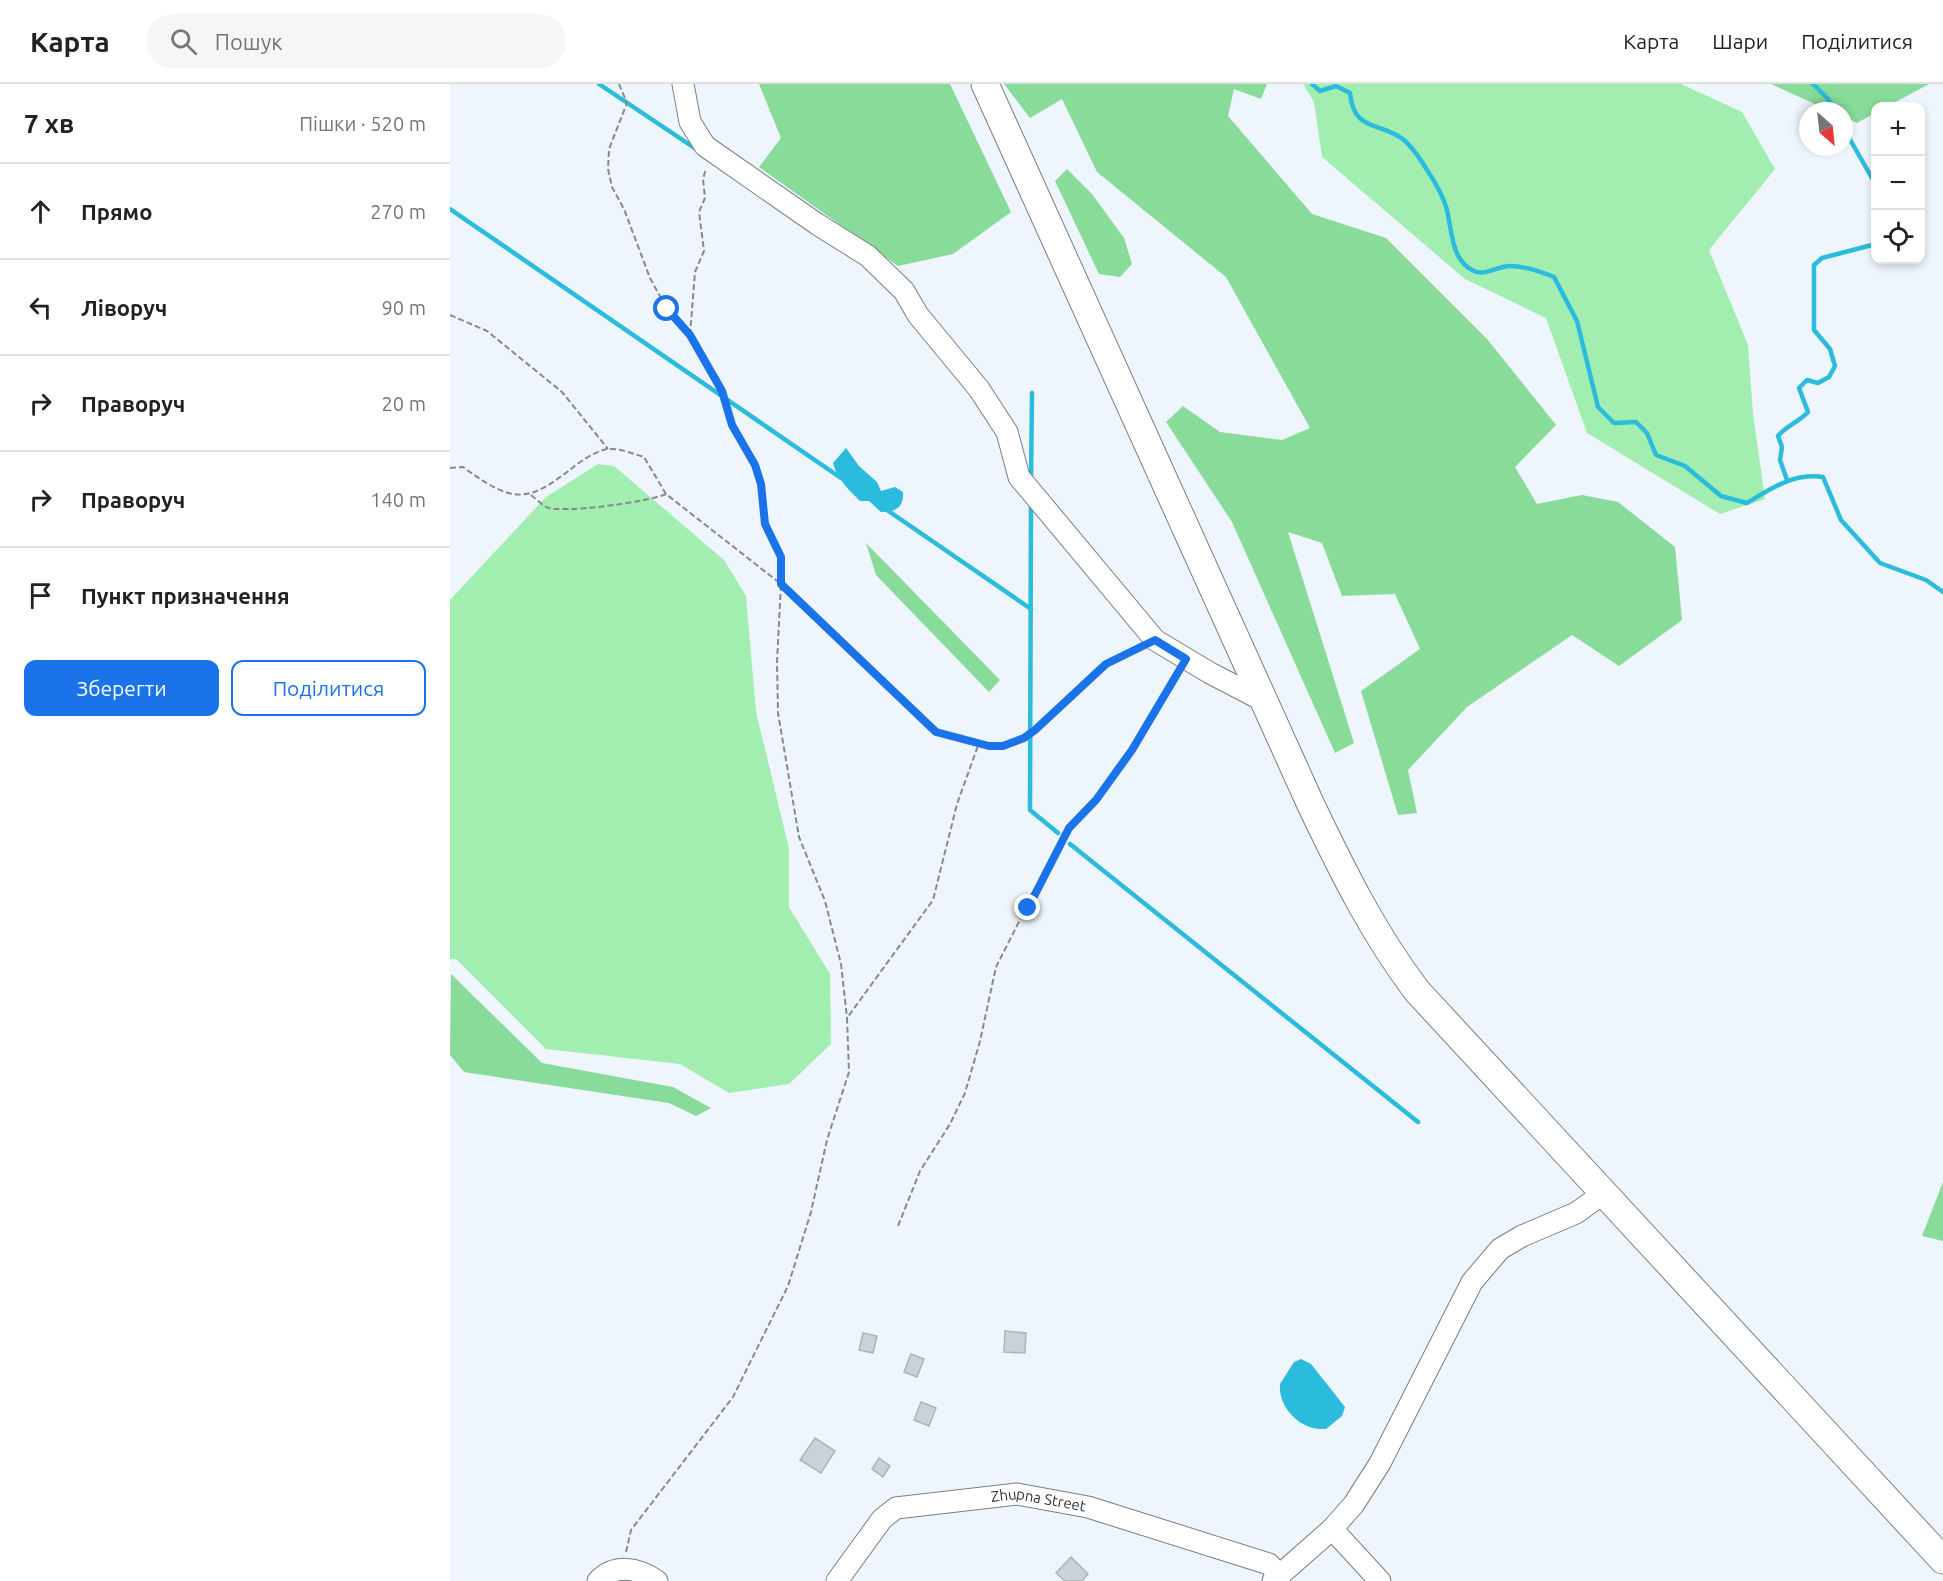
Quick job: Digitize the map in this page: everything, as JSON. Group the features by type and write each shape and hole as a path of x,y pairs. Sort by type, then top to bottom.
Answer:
{"main road":[{"path":"985,84 1342,872 1392,957 1417,991 1943,1560"}],"street":[{"path":"683,84 690,122 705,147 868,256 904,291 918,315 980,389 1007,432 1019,477 1155,640 1264,701"},
{"path":"1274,1574 1332,1529 1354,1504 1380,1463 1472,1282 1481,1269 1495,1254 1512,1242 1576,1213 1604,1193"},
{"name":"Zhupna Street","path":"837,1581 882,1519 896,1508 1017,1494 1088,1507 1274,1574"},
{"path":"1332,1529 1380,1581"},
{"path":"598,1581 622,1568 644,1571 657,1581"}],"path":[{"path":"620,84 627,103 609,149 608,169 612,187 624,209 650,278 667,309 690,335 722,391 732,425 755,465 761,484 765,524 781,557 777,662 778,713 799,837 825,901 841,964 847,1018 849,1072 827,1140 812,1212 788,1286 733,1396 631,1530 622,1568"},
{"path":"690,335 696,272 704,251 699,212 705,198 703,179 709,161"},
{"path":"450,315 487,331 562,392 608,449"},
{"path":"450,468 463,467 478,478 513,495 531,495 584,459 608,449 644,457 666,494 735,551 781,584 936,732 979,743 1003,746 1024,738 1106,664 1155,640"},
{"path":"531,495 545,507 559,510 636,502 666,494"},
{"path":"898,1226 920,1171 950,1124 965,1094 980,1041 996,967 1058,845 1069,828 1096,800 1132,750 1186,659"},
{"path":"847,1018 933,900 957,804 979,743"}],"green space":[{"path":"759,84 950,84 1011,212 953,254 898,266 759,167 781,138"},
{"path":"1004,84 1267,84 1261,99 1234,89 1228,116 1312,214 1386,238 1487,339 1556,425 1515,467 1537,504 1582,495 1618,502 1675,547 1682,620 1619,666 1572,635 1467,707 1408,770 1417,813 1398,815 1361,691 1420,649 1395,594 1342,596 1322,543 1288,532 1354,743 1335,753 1232,522 1166,422 1183,406 1220,432 1282,440 1310,428 1226,277 1097,172 1062,99 1030,118"},
{"path":"1303,84 1681,84 1742,112 1775,169 1709,250 1748,345 1753,414 1765,499 1720,514 1587,433 1546,318 1465,279 1322,157 1314,102"},
{"path":"1771,84 1929,84 1895,102 1871,102 1871,115 1857,123 1853,121 1853,102 1810,102"},
{"path":"1067,169 1092,194 1124,238 1132,264 1120,277 1099,274 1055,181"},
{"path":"598,464 614,466 724,560 746,596 756,712 789,848 789,907 830,974 831,1044 789,1084 729,1093 680,1064 546,1049 456,959 450,959 450,600 546,497"},
{"path":"866,543 1000,680 989,692 876,575"},
{"path":"451,974 542,1063 673,1087 711,1108 696,1116 669,1103 464,1072 450,1055"},
{"path":"1943,1182 1943,1241 1922,1236"}],"water":[{"path":"846,448 859,466 877,482 881,491 895,487 903,492 902,502 898,508 881,512 869,501 860,501 847,488 837,474 833,463"},
{"path":"1301,1359 1311,1364 1345,1407 1342,1416 1326,1429 1317,1429 1300,1422 1287,1409 1280,1393 1280,1384 1294,1362"}],"building":[{"path":"1005,1331 1026,1333 1025,1353 1004,1352"},
{"path":"863,1333 877,1336 873,1353 859,1350"},
{"path":"911,1354 924,1359 917,1377 904,1372"},
{"path":"921,1402 936,1408 929,1426 914,1420"},
{"path":"815,1438 835,1451 821,1473 800,1460"},
{"path":"879,1458 890,1466 883,1477 872,1469"},
{"path":"1071,1557 1088,1574 1082,1581 1065,1581 1056,1573"}],"waterway":[{"path":"599,84 699,151"},
{"path":"1312,84 1320,91 1336,86 1350,93 1352,106 1357,115 1370,124 1395,134 1411,147 1442,196 1457,253 1466,266 1478,272 1488,272 1506,266 1521,267 1554,277 1577,321 1598,407 1614,423 1636,422 1647,433 1656,455 1685,466 1721,496 1747,503 1783,483 1802,477 1823,477 1841,520 1880,563 1926,580 1943,592"},
{"path":"1813,84 1830,102"},
{"path":"1853,145 1871,176"},
{"path":"450,209 841,478"},
{"path":"1787,480 1780,460 1782,447 1778,436 1808,412 1799,388 1807,380 1818,383 1829,377 1835,366 1830,349 1814,330 1814,265 1822,258 1871,245"},
{"path":"1031,480 1032,393"},
{"path":"1031,503 1030,810 1058,833"},
{"path":"887,510 1031,609"},
{"path":"1070,844 1418,1122"}],"route":[{"path":"667,309 690,335 722,391 732,425 755,465 761,484 765,524 781,557 781,584 936,732 989,746 1003,746 1024,738 1035,730 1106,664 1155,640 1186,659 1132,750 1096,800 1069,828 1058,845 1028,908"}]}
